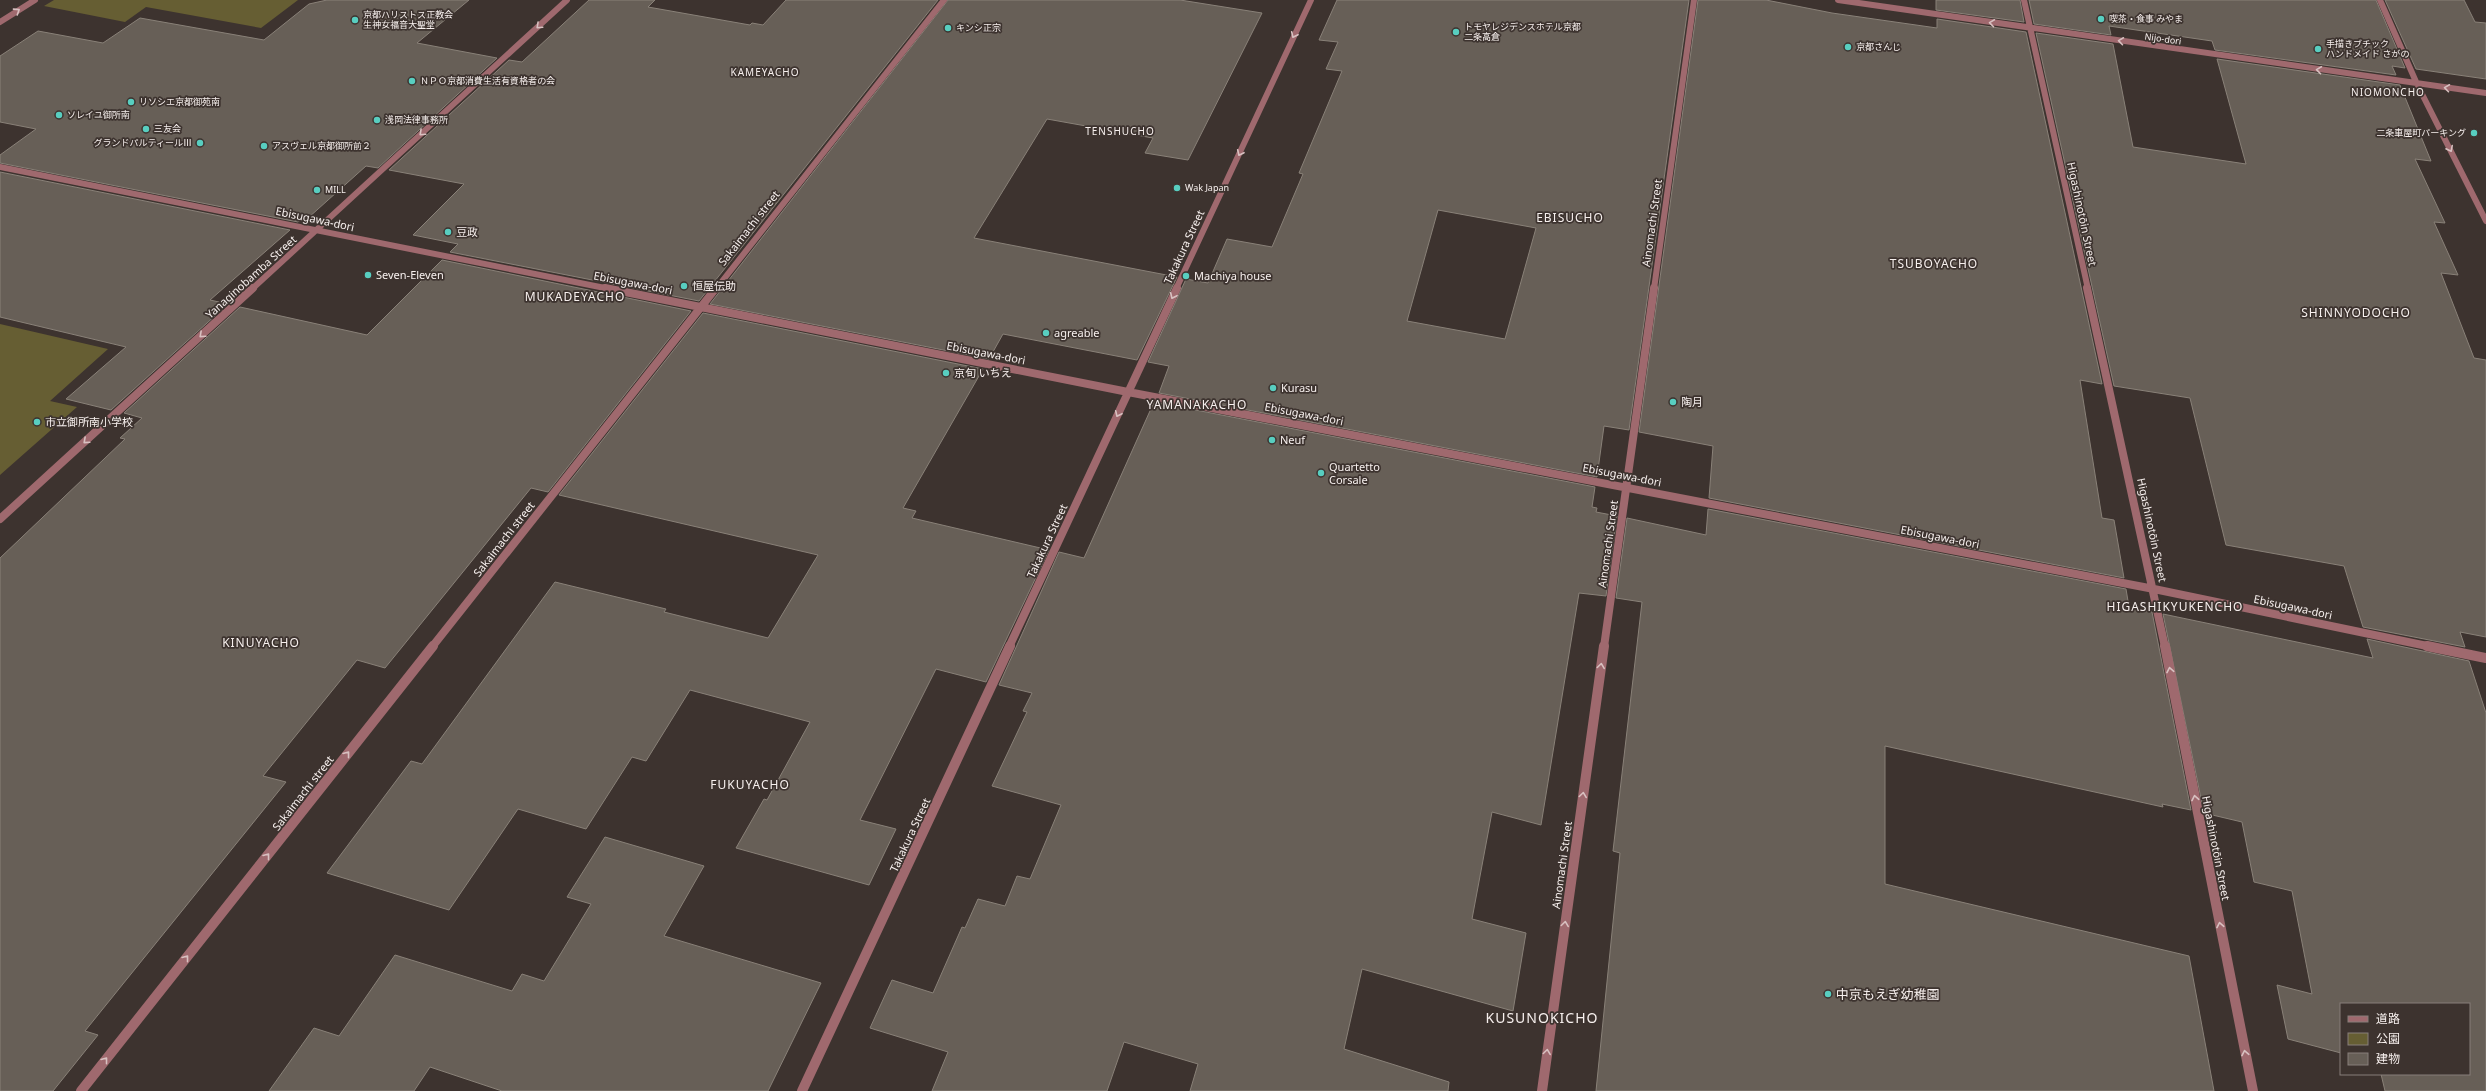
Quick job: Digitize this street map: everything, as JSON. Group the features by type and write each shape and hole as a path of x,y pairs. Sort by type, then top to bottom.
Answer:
{"street":[{"path":"0,22 35,0"},
{"name":"Yanaginobamba Street","path":"0,519 567,0"},
{"name":"Sakaimachi street","path":"81,1091 944,0"},
{"name":"Takakura Street","path":"802,1091 1311,0"},
{"name":"Ainomachi Street","path":"1542,1091 1694,0"},
{"name":"Nijo-dori","path":"1838,0 2486,94"},
{"name":"Higashinotōin Street","path":"2024,0 2154,589 2253,1091"},
{"path":"2380,0 2417,84 2486,220"},
{"name":"Ebisugawa-dori","path":"0,167 700,308 1128,392 2154,589 2486,658"}],"green space":[{"path":"54,0 298,0 261,28 146,7 125,22 44,6"},
{"name":"市立御所南小学校","path":"0,324 108,349 50,401 77,407 0,475"}],"building":[{"path":"327,0 469,0 417,43 497,58 378,168 366,166 308,218 304,217 298,222 0,163 0,155 36,129 0,122 0,56 38,31 103,43 140,18 264,40 309,4"},
{"path":"589,0 655,0 648,7 750,25 752,23 763,25 786,0 938,0 699,301 450,252 458,244 413,235 464,184 389,170 509,60 522,62"},
{"path":"948,0 1180,0 1262,13 1188,160 1145,153 1153,138 1047,119 974,238 1177,277 1137,360 1003,334 989,359 710,304"},
{"path":"1337,0 1689,0 1629,430 1604,426 1597,477 1159,393 1169,366 1148,362 1186,279 1208,283 1227,239 1272,247 1303,174 1299,173 1342,71 1326,69 1338,42 1319,40","holes":["1438,210 1536,228 1505,339 1407,321"]},
{"path":"1698,0 1766,0 1832,13 1937,28 1937,19 2026,32 2102,384 2080,380 2102,518 2114,520 2124,578 1709,498 1713,446 1639,432"},
{"path":"1936,0 2020,0 2024,22 1936,10"},
{"path":"2029,0 2376,0 2405,68 2392,66 2396,75 2215,50 2212,41 2109,26 2111,35 2034,24"},
{"path":"2385,0 2464,0 2475,22 2486,23 2486,79 2416,69"},
{"path":"2036,33 2113,44 2133,147 2246,164 2217,59 2400,85 2431,161 2415,159 2445,223 2434,222 2458,275 2441,273 2474,358 2486,360 2486,637 2460,632 2465,647 2363,627 2344,566 2226,545 2190,398 2114,386"},
{"path":"0,172 290,230 210,300 228,304 111,410 66,399 126,347 0,317"},
{"path":"442,260 691,311 548,492 531,488 385,668 357,660 263,776 286,782 85,1031 98,1035 53,1091 0,1091 0,558 125,439 120,438 142,418 124,413 240,307 367,335"},
{"path":"703,313 983,369 903,508 916,511 912,518 1049,550 986,682 936,669 860,820 896,829 869,885 736,848 764,799 767,800 810,722 690,690 646,761 632,757 586,829 518,809 449,910 327,873 411,761 422,764 555,582 666,609 664,612 768,638 818,555 559,495"},
{"path":"1154,402 1595,487 1592,507 1597,508 1596,512 1617,516 1606,596 1579,593 1541,825 1492,812 1472,919 1526,933 1513,1011 1362,969 1344,1049 1449,1082 1448,1091 1190,1091 1198,1064 1124,1042 1107,1091 932,1091 948,1052 870,1028 892,980 933,993 962,927 965,928 978,899 1005,906 1017,876 1030,879 1061,805 992,786 1027,712 1023,711 1032,693 999,685 1059,552 1084,558"},
{"path":"1708,509 2126,589 2129,607 2152,612 2191,810 2162,804 2163,807 1885,746 1885,884 2189,956 2214,1091 1596,1091 1620,853 1613,851 1642,602 1616,598 1627,518 1706,535"},
{"path":"2163,614 2373,658 2367,639 2469,661 2486,713 2486,1091 2385,1091 2381,1075 2470,1075 2470,1003 2340,1003 2340,1053 2288,1039 2277,985 2312,994 2292,891 2254,882 2242,822 2204,813"},
{"path":"605,837 704,866 664,936 821,983 768,1091 502,1091 430,1067 414,1091 269,1091 314,1028 339,1036 395,955 512,991 522,974 544,981 591,904 567,897"}],"place":[{"name":"喫茶・食事 みやま","path":"2101,19"},
{"name":"京都ハリストス正教会 生神女福音大聖堂","path":"355,20"},
{"name":"キンシ正宗","path":"948,28"},
{"name":"トモヤレジデンスホテル京都 二条高倉","path":"1456,32"},
{"name":"京都さんじ","path":"1848,47"},
{"name":"手描きブチック ハンドメイド さがの","path":"2318,49"},
{"name":"ＮＰＯ京都消費生活有資格者の会","path":"412,81"},
{"name":"リソシエ京都御苑南","path":"131,102"},
{"name":"ソレイユ御所南","path":"59,115"},
{"name":"浅岡法律事務所","path":"377,120"},
{"name":"三友会","path":"146,129"},
{"name":"二条車屋町パーキング","path":"2474,133"},
{"name":"グランドパルティールⅢ","path":"200,143"},
{"name":"アスヴェル京都御所前２","path":"264,146"},
{"name":"Wak Japan","path":"1177,188"},
{"name":"MILL","path":"317,190"},
{"name":"豆政","path":"448,232"},
{"name":"Seven-Eleven","path":"368,275"},
{"name":"Machiya house","path":"1186,276"},
{"name":"恒屋伝助","path":"684,286"},
{"name":"agreable","path":"1046,333"},
{"name":"京旬 いちえ","path":"946,373"},
{"name":"Kurasu","path":"1273,388"},
{"name":"陶月","path":"1673,402"},
{"name":"市立御所南小学校","path":"37,422"},
{"name":"Neuf","path":"1272,440"},
{"name":"Quartetto Corsale","path":"1321,473"},
{"name":"中京もえぎ幼稚園","path":"1828,994"}],"district":[{"name":"KAMEYACHO","path":"765,72"},
{"name":"NIOMONCHO","path":"2388,92"},
{"name":"TENSHUCHO","path":"1120,131"},
{"name":"EBISUCHO","path":"1570,218"},
{"name":"TSUBOYACHO","path":"1934,264"},
{"name":"MUKADEYACHO","path":"575,297"},
{"name":"SHINNYODOCHO","path":"2356,313"},
{"name":"YAMANAKACHO","path":"1197,405"},
{"name":"HIGASHIKYUKENCHO","path":"2175,607"},
{"name":"KINUYACHO","path":"261,643"},
{"name":"FUKUYACHO","path":"750,785"},
{"name":"KUSUNOKICHO","path":"1542,1018"}]}
